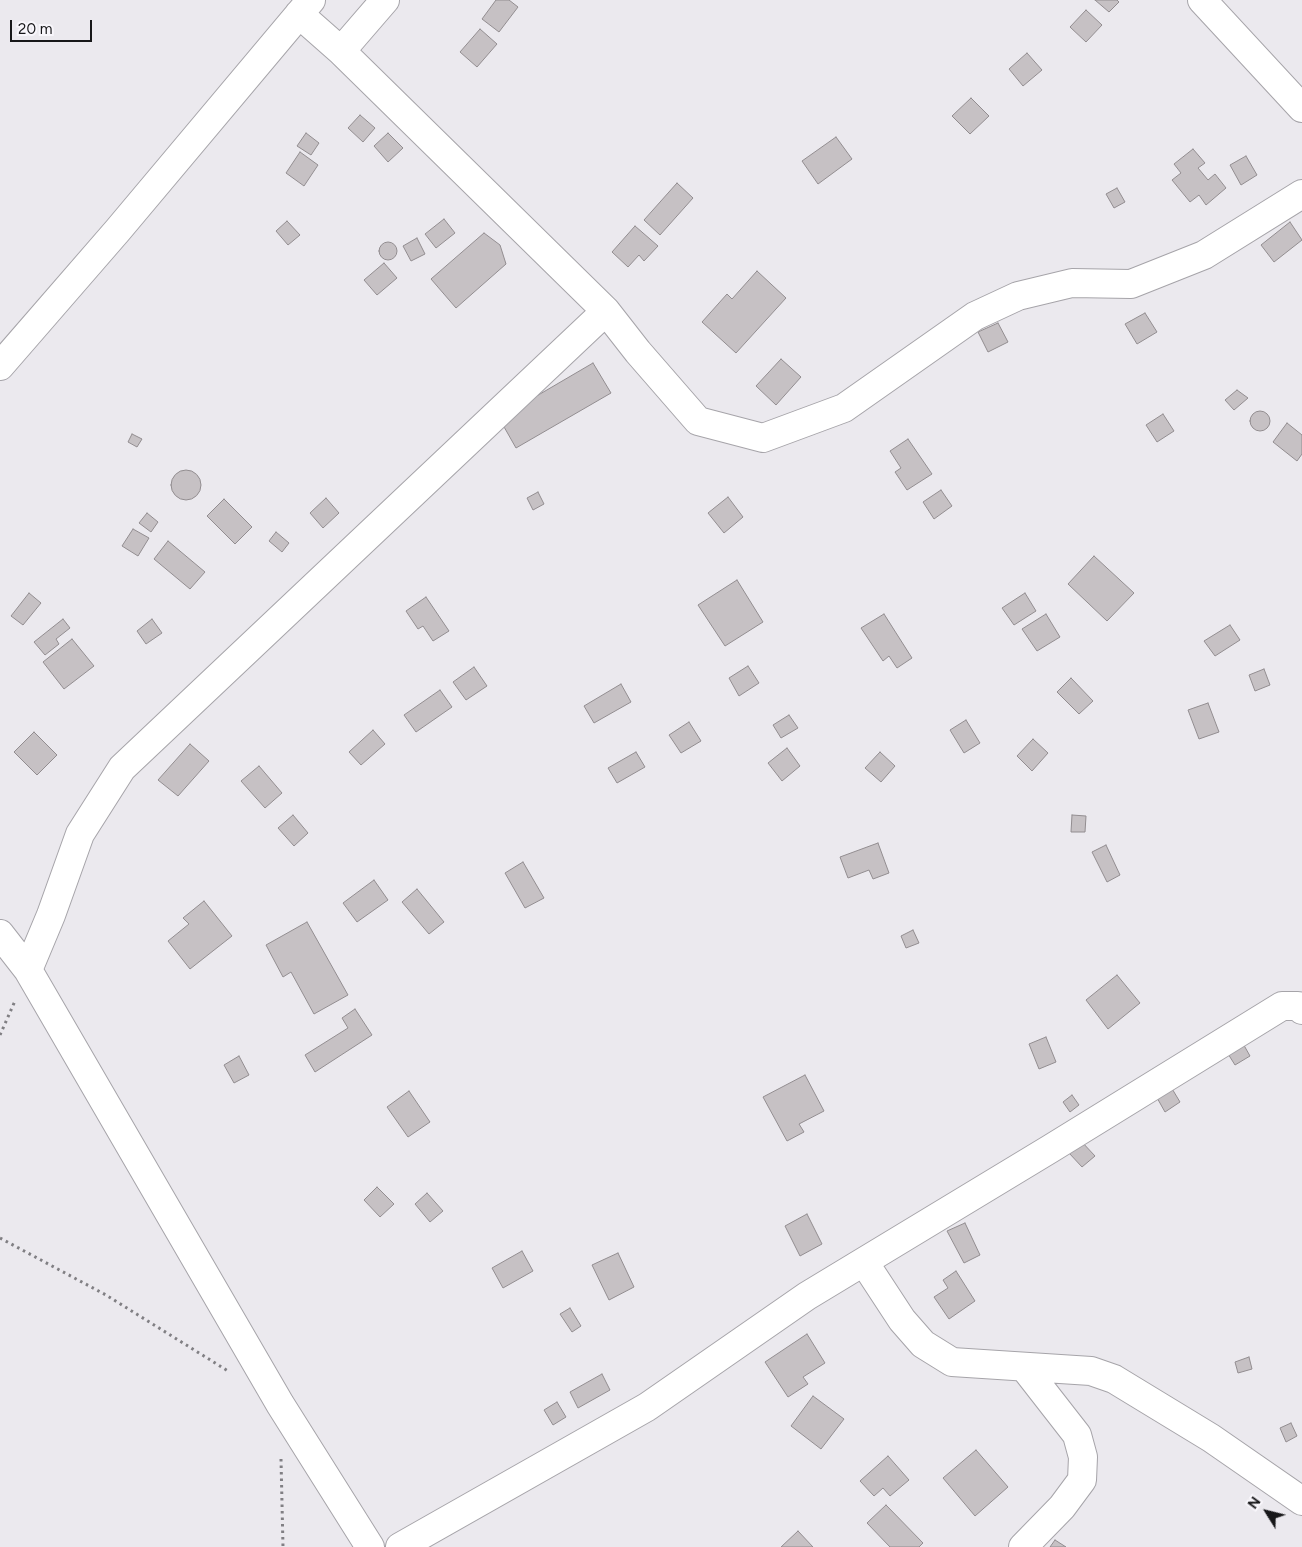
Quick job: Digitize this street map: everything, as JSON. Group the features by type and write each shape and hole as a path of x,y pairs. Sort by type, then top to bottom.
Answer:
{"street":[{"path":"340,51 385,0"},
{"path":"1202,0 1302,108"},
{"path":"0,366 118,230 305,7 340,51 606,310 638,352 698,421 763,438 844,408 975,316 1018,296 1072,283 1131,284 1204,255 1302,194"},
{"path":"28,970 51,915 80,834 122,768 606,310"},
{"path":"0,934 28,970 280,1404 370,1547"},
{"path":"400,1547 647,1407 808,1296 1282,1006 1298,1006 1302,1010"},
{"path":"864,1262 902,1320 922,1344 952,1362 1091,1371 1114,1379 1212,1438 1302,1501"},
{"path":"1023,1547 1062,1507 1082,1480 1083,1457 1077,1435 1024,1367"}],"path":[{"path":"0,1238 106,1295 230,1373"},
{"path":"281,1452 283,1547"}],"building":[{"path":"496,0 509,0 518,7 499,32 482,19"},
{"path":"1095,0 1117,0 1119,2 1109,12"},
{"path":"1086,10 1102,25 1086,42 1070,27"},
{"path":"480,29 497,44 477,67 460,52"},
{"path":"1027,53 1042,70 1023,86 1009,69"},
{"path":"971,98 989,116 970,134 952,116"},
{"path":"360,115 375,128 363,142 348,128"},
{"path":"306,133 319,143 311,155 297,146"},
{"path":"388,133 403,148 388,162 374,146"},
{"path":"836,137 852,159 818,184 802,161"},
{"path":"1193,149 1205,163 1198,168 1208,180 1215,174 1226,188 1206,205 1199,195 1190,202 1172,180 1181,173 1174,164"},
{"path":"300,152 318,165 304,186 286,173"},
{"path":"1246,156 1257,175 1241,185 1230,165"},
{"path":"677,183 693,198 660,235 644,220"},
{"path":"1117,188 1125,202 1114,208 1106,194"},
{"path":"444,219 455,233 436,248 425,234"},
{"path":"287,221 300,235 288,245 276,231"},
{"path":"1290,222 1302,240 1274,262 1261,245"},
{"path":"635,226 658,246 644,261 639,255 628,267 612,252"},
{"path":"484,233 500,245 506,264 456,308 431,279"},
{"path":"417,238 425,254 411,261 403,246"},
{"path":"388,242 394,245 397,251 394,257 388,260 382,257 379,251 382,245"},
{"path":"384,263 397,278 377,295 364,280"},
{"path":"757,271 786,298 736,353 702,322 727,294 732,299"},
{"path":"1145,313 1157,332 1137,344 1125,324"},
{"path":"998,323 1008,342 988,352 978,332"},
{"path":"781,359 801,377 776,405 756,386"},
{"path":"593,363 611,393 516,448 499,418"},
{"path":"1237,390 1248,398 1234,410 1225,400"},
{"path":"1260,411 1267,414 1270,421 1267,428 1260,431 1253,428 1250,421 1253,414"},
{"path":"1163,414 1174,431 1157,442 1146,425"},
{"path":"1287,423 1302,435 1302,454 1297,461 1273,442"},
{"path":"132,434 142,439 137,447 128,442"},
{"path":"908,439 932,474 907,490 895,472 901,468 890,451"},
{"path":"186,470 196,475 201,485 196,495 186,500 176,495 171,485 176,475"},
{"path":"941,490 952,506 934,519 923,502"},
{"path":"538,492 544,504 533,510 527,498"},
{"path":"728,497 743,517 724,533 708,513"},
{"path":"326,498 339,513 323,528 310,513"},
{"path":"224,499 252,527 235,544 207,516"},
{"path":"147,513 158,522 151,532 139,523"},
{"path":"133,529 149,538 138,556 122,546"},
{"path":"276,532 289,543 282,552 269,541"},
{"path":"168,541 205,572 190,589 154,559"},
{"path":"1094,556 1134,593 1107,621 1068,584"},
{"path":"737,580 763,622 725,646 698,605"},
{"path":"29,593 41,603 23,625 11,616"},
{"path":"1025,593 1036,611 1014,625 1002,608"},
{"path":"426,597 449,631 433,641 423,626 418,629 406,611"},
{"path":"884,614 912,658 897,668 889,656 883,661 861,628"},
{"path":"1046,614 1060,637 1037,651 1022,629"},
{"path":"63,619 70,628 56,639 59,644 45,655 34,642"},
{"path":"152,619 162,633 146,644 137,631"},
{"path":"1230,625 1240,640 1215,656 1204,641"},
{"path":"72,639 94,666 64,689 43,662"},
{"path":"748,666 759,683 739,696 729,678"},
{"path":"474,667 487,686 466,700 453,682"},
{"path":"1264,669 1270,685 1255,691 1249,675"},
{"path":"1071,678 1093,701 1079,714 1057,692"},
{"path":"621,684 631,702 594,723 584,706"},
{"path":"440,690 452,707 416,732 404,715"},
{"path":"1208,703 1219,732 1199,739 1188,710"},
{"path":"789,715 798,728 781,738 773,725"},
{"path":"966,720 980,743 964,753 950,730"},
{"path":"689,722 701,741 681,753 669,735"},
{"path":"373,730 385,744 361,765 349,752"},
{"path":"34,732 57,755 37,775 14,752"},
{"path":"1033,739 1048,753 1032,771 1017,756"},
{"path":"190,744 209,761 178,796 158,780"},
{"path":"787,748 800,766 782,781 768,763"},
{"path":"636,752 645,767 617,783 608,768"},
{"path":"880,752 895,766 881,782 865,768"},
{"path":"259,766 282,793 265,808 241,781"},
{"path":"293,815 308,833 294,846 278,828"},
{"path":"1072,815 1086,816 1085,832 1071,832"},
{"path":"878,843 889,873 873,879 869,870 848,878 840,857"},
{"path":"1106,845 1120,875 1107,882 1092,852"},
{"path":"523,862 544,898 525,908 505,873"},
{"path":"374,880 388,900 357,922 343,903"},
{"path":"417,889 444,922 429,934 402,902"},
{"path":"204,901 232,936 190,969 168,941 189,924 183,918"},
{"path":"307,922 348,995 314,1014 291,972 283,977 266,945"},
{"path":"913,930 919,943 906,948 901,936"},
{"path":"1117,975 1140,1003 1108,1029 1086,1000"},
{"path":"355,1009 372,1035 315,1072 305,1055 348,1028 342,1018"},
{"path":"1046,1037 1056,1062 1039,1069 1029,1044"},
{"path":"1241,1040 1250,1056 1235,1065 1225,1049"},
{"path":"239,1056 249,1075 234,1083 224,1065"},
{"path":"805,1075 824,1111 799,1124 804,1132 787,1141 763,1097"},
{"path":"1171,1087 1180,1102 1165,1112 1156,1096"},
{"path":"409,1091 430,1122 408,1137 387,1107"},
{"path":"1072,1095 1079,1105 1070,1112 1063,1102"},
{"path":"1081,1141 1095,1156 1082,1167 1069,1153"},
{"path":"377,1187 394,1204 380,1217 364,1200"},
{"path":"427,1193 443,1211 430,1222 415,1204"},
{"path":"807,1214 822,1244 800,1256 785,1226"},
{"path":"965,1223 980,1255 964,1263 947,1231"},
{"path":"522,1251 533,1271 503,1288 492,1268"},
{"path":"618,1253 634,1287 609,1300 592,1265"},
{"path":"956,1271 975,1301 949,1319 934,1297 948,1288 943,1280"},
{"path":"570,1308 581,1326 572,1332 560,1314"},
{"path":"807,1334 825,1363 803,1377 808,1384 788,1397 765,1362"},
{"path":"1249,1357 1252,1369 1238,1373 1235,1362"},
{"path":"602,1374 610,1390 578,1408 570,1392"},
{"path":"813,1396 844,1419 821,1449 791,1426"},
{"path":"557,1402 566,1417 553,1425 544,1410"},
{"path":"1291,1423 1297,1436 1286,1442 1280,1428"},
{"path":"976,1450 1008,1487 975,1516 943,1478"},
{"path":"888,1456 909,1480 890,1496 883,1488 874,1496 860,1481"},
{"path":"886,1505 923,1543 919,1547 890,1547 867,1523"},
{"path":"798,1531 813,1547 781,1547"},
{"path":"1055,1540 1066,1547 1050,1547"}]}
